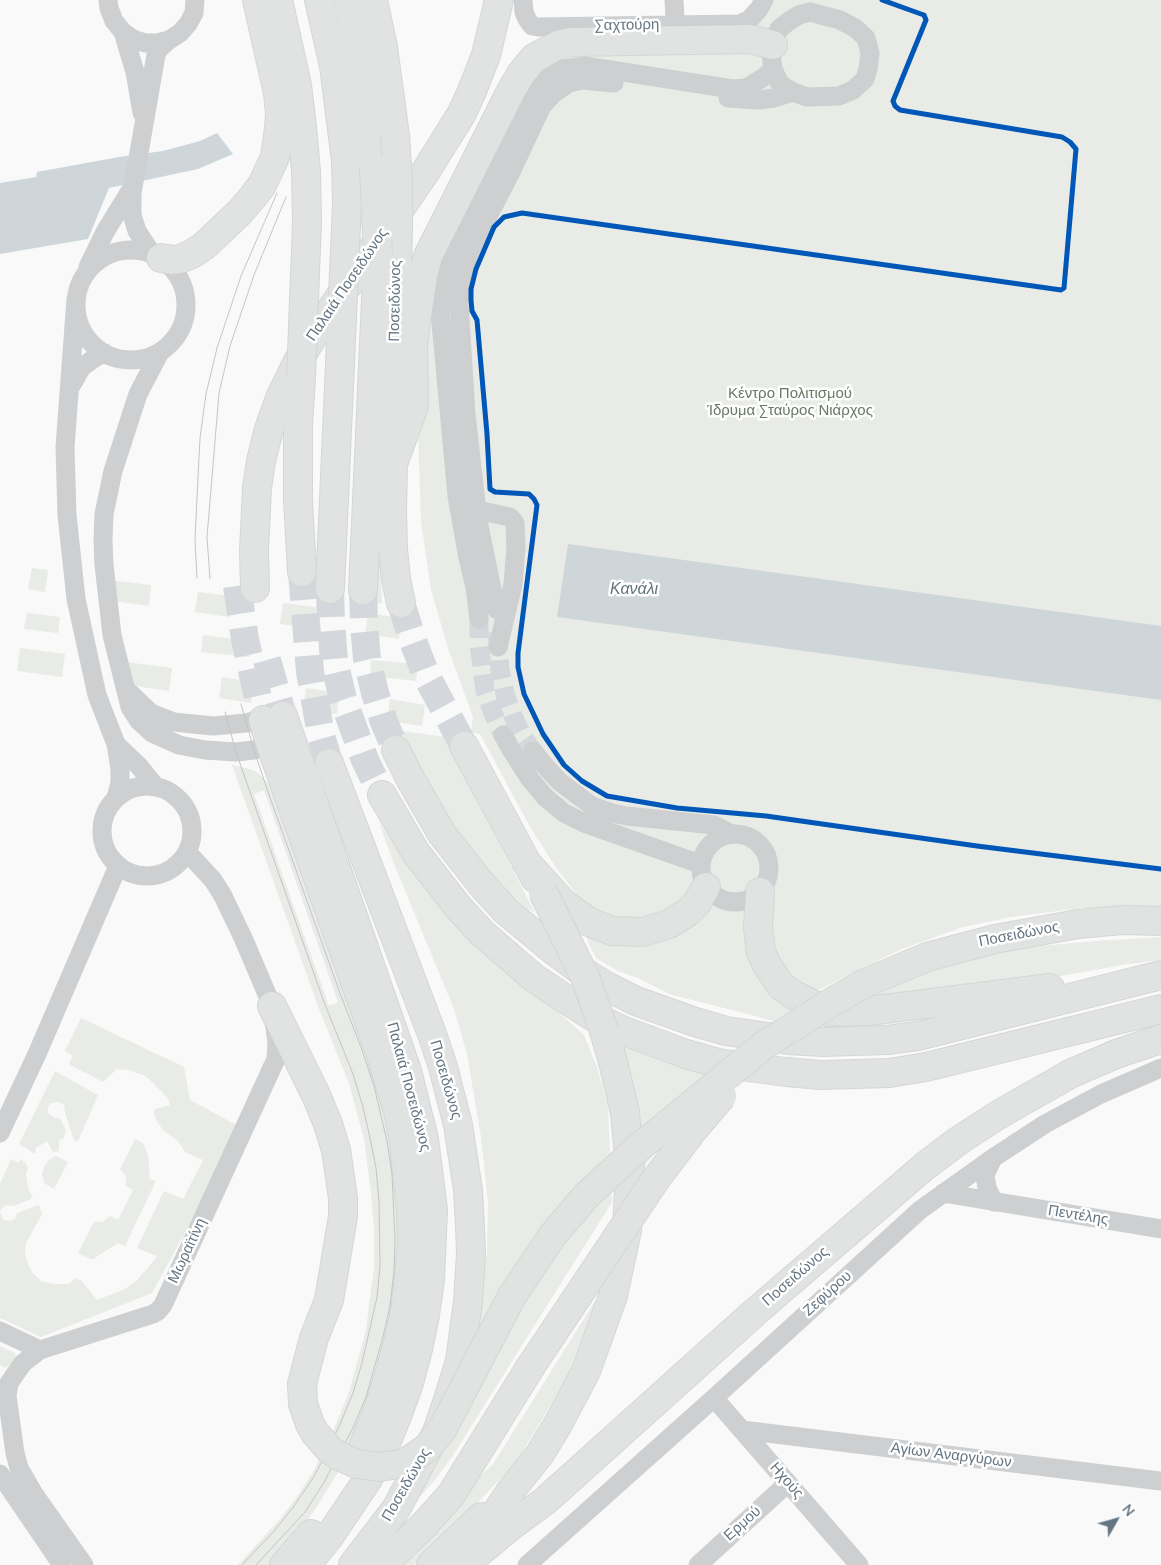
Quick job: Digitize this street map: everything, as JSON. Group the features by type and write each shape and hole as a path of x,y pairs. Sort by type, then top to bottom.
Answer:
{"main road":[{"path":"156,256 173,260 186,257 204,246 252,198 262,184 274,157 279,128 279,103 257,0"},
{"path":"278,0 297,85 306,171 307,222 302,378 298,424 299,530 302,572"},
{"path":"318,0 334,66 346,161 347,204 330,589"},
{"path":"348,0 370,119 378,255 363,590"},
{"name":"Ποσειδώνος","path":"373,0 383,47 395,136 398,181 392,468 393,550 401,603"},
{"name":"Παλαιά Ποσειδώνος","path":"484,0 460,78 443,117 303,324 287,349 267,389 249,438 239,488 236,519 246,587 254,551 257,488 261,461 269,429 280,398 317,330 426,171 462,113 486,54 499,0"},
{"path":"392,468 414,406 413,343 423,276 428,256 511,91 521,74 534,58 558,45 572,42 676,32 750,39 773,57"},
{"name":"Παλαιά Ποσειδώνος","path":"274,718 398,1111 404,1142 411,1210 412,1243 410,1276 398,1343 379,1408 367,1440 352,1471 315,1529 284,1565"},
{"name":"Παλαιά Ποσειδώνος","path":"281,744 354,914 407,1070 424,1139 433,1210 430,1280 425,1314 418,1349 400,1408 384,1448 368,1479 329,1537 306,1565"},
{"path":"456,1565 485,1530 512,1489 540,1454 586,1371 608,1312 619,1271 626,1230 630,1166 625,1113 613,1062 586,979 543,892 464,746"},
{"path":"396,750 442,834 483,886 506,911 553,950 580,970 608,987 636,1001 695,1022 726,1031 789,1040 823,1042 887,1040 918,1036 1161,975"},
{"name":"Ποσειδώνος","path":"329,763 443,1068 458,1125 468,1190 471,1254 468,1301 460,1361 437,1432 396,1509 353,1565"},
{"path":"382,795 416,853 458,907 482,933 534,978 592,1016 624,1031 678,1051 718,1063 821,1075 889,1073 926,1067 1161,1009"},
{"path":"526,862 564,904 589,922 612,931 643,932 669,924 688,912 697,903 703,875"},
{"path":"760,892 758,928 760,952 767,966 781,986 794,995 828,1012 869,1011 1161,975"},
{"name":"Ποσειδώνος","path":"383,1565 424,1525 451,1494 531,1366 656,1179 693,1130 751,1065 791,1029 865,983 927,957 995,939 1078,924 1123,920 1161,921"},
{"path":"272,1006 316,1095 328,1124 336,1150 343,1198 343,1216 329,1300 314,1338 303,1378 303,1404 315,1434 329,1449 342,1458 357,1464 384,1467 410,1460 428,1447 442,1430 512,1296 553,1235 587,1196 636,1150 763,1046 806,1018"},
{"name":"Ποσειδώνος","path":"464,1565 544,1501 754,1313 938,1156 998,1115 1070,1074 1116,1054 1161,1038"},
{"path":"431,1565 512,1489"},
{"path":"485,1565 544,1501"}],"street":[{"path":"108,0 114,21 123,32 133,39 145,43 169,40"},
{"path":"70,389 82,367 96,357 114,356 135,360 148,358 160,352 172,342 181,328 186,313 186,297 182,282 173,268 156,256 137,231 132,215 132,193 156,55 159,49 180,33 188,24 194,12 196,0"},
{"name":"Σαχτούρη","path":"523,0 524,12 532,26 676,32 738,24 749,20 764,0"},
{"path":"674,0 676,32"},
{"path":"479,620 475,587 457,496 440,312 448,260 461,230 522,110 547,79 564,69 585,66 732,89 746,88 764,77 773,57 779,29 808,6 855,28 866,38 870,53 865,78 853,90 839,96 807,97 793,92 780,84 773,57"},
{"path":"123,32 135,72 144,126"},
{"path":"496,609 477,510 466,414 459,304 466,263 473,245 542,106 554,93 569,83 582,80 602,81 652,90 729,99 759,100 793,92"},
{"path":"115,799 120,783 116,744 97,696 76,599 67,515 65,447 79,290 105,232 134,185"},
{"path":"138,394 136,375 130,366 92,344 83,330 77,315 79,290 91,267 104,257 120,251 136,250 156,256"},
{"path":"160,352 138,394 113,471 104,514 104,565 112,635 130,707 139,721 152,733 166,740 191,748 215,751 245,751 281,744"},
{"path":"477,510 510,517 515,523 516,547 513,584 498,647"},
{"path":"125,688 151,713 174,722 228,726 274,718"},
{"path":"504,735 530,779 545,797 564,813 703,875"},
{"path":"116,744 139,766 155,786"},
{"path":"533,751 560,782 592,806 627,816 714,825 732,834"},
{"path":"155,786 165,789 174,795 188,811 191,821 191,842 181,862 172,869 156,875 139,876 118,866 110,857 104,846 103,821 107,809 115,799 129,789 155,786"},
{"path":"732,834 744,835 754,840 763,849 768,859 769,871 766,882 760,892 742,902 722,900 713,894 703,875 703,855 708,847 714,840 732,834"},
{"name":"Μωραϊτίνη","path":"62,1565 27,1499 15,1453 6,1396 5,1376 40,1350 158,1311 163,1305 276,1059 277,1043 272,1006 244,940 222,896 208,874 187,852"},
{"path":"0,1133 6,1102 37,1054 118,866"},
{"name":"Ζεφύρου","path":"530,1564 920,1210 1045,1124 1101,1094 1161,1068"},
{"path":"994,1158 985,1175 987,1188 994,1202"},
{"name":"Πεντέλης","path":"943,1193 1161,1229"},
{"path":"0,1331 40,1350"},
{"name":"Ηχούς","path":"714,1398 859,1565"},
{"name":"Αγίων Αναργύρων","path":"742,1430 1161,1481"},
{"name":"Μωραϊτίνη","path":"0,1474 27,1499 84,1565"},
{"name":"Ερμού","path":"698,1565 788,1483"}],"green space":[{"name":"Κέντρο Πολιτισμού Ίδρυμα Σταύρος Νιάρχος","path":"769,0 1161,0 1161,908 1082,908 1011,917 963,927 902,949 866,966 814,992 774,1021 669,994 638,978 618,971 596,958 588,942 576,894 530,827 480,734 471,732 473,717 449,651 431,590 421,521 418,434 440,210 509,68 524,47 541,39 573,33 752,29"},
{"path":"380,509 382,603 372,604 372,567"},
{"path":"32,568 48,570 45,592 28,589"},
{"path":"102,579 151,585 149,606 100,599"},
{"path":"198,592 233,596 230,617 195,612"},
{"path":"283,603 317,607 314,628 280,624"},
{"path":"27,613 60,617 58,633 24,629"},
{"path":"368,613 402,618 399,639 365,634"},
{"path":"203,635 251,641 249,657 201,652"},
{"path":"20,648 65,654 62,677 17,671"},
{"path":"371,660 418,664 416,681 370,676"},
{"path":"126,662 172,668 169,691 122,684"},
{"path":"222,677 253,682 251,703 219,698"},
{"path":"306,688 339,693 337,714 303,710"},
{"path":"390,699 425,705 422,726 387,721"},
{"path":"402,731 446,737 535,913 526,908 503,887 473,856 451,825 414,761"},
{"path":"232,765 257,772 272,787 376,1071 394,1137 403,1321 349,1454 318,1505 303,1527 268,1565 238,1565 280,1519 313,1472 332,1434 349,1392 366,1330 374,1266 374,1232 364,1139 349,1084 319,1009","holes":["264,790 338,1002 329,1006 254,794"]},
{"path":"379,822 422,885 466,930 584,1035 597,1067 608,1108 612,1202 452,1457 434,1481 401,1518 473,1341 487,1253 488,1201 481,1137 467,1054 454,1009 392,859"},
{"path":"1161,937 1161,960 1049,978 892,996 868,997 915,976 976,957 1031,947"},
{"path":"81,1018 184,1067 190,1100 242,1128 152,1293 41,1337 0,1318 0,1213 4,1220 10,1221 15,1219 17,1213 39,1205 42,1214 26,1243 25,1250 26,1259 32,1272 41,1281 52,1284 69,1284 76,1278 82,1281 97,1300 125,1289 136,1281 153,1262 157,1256 137,1248 164,1191 183,1199 203,1160 185,1152 178,1141 163,1130 156,1120 155,1109 170,1105 168,1098 149,1079 128,1070 117,1069 103,1082 69,1064 73,1056 65,1051"},
{"path":"622,1042 734,1057 656,1150 642,1170 639,1123 632,1079"},
{"path":"55,1071 98,1095 76,1142 65,1113 64,1105 59,1102 51,1103 48,1107 48,1113 55,1118 60,1118 66,1130 64,1138 59,1140 59,1151 52,1151 47,1141 36,1148 35,1154 19,1144"},
{"path":"135,1139 143,1143 148,1155 150,1179 156,1181 125,1246 118,1243 90,1259 78,1253 94,1222 102,1222 110,1216 118,1220 133,1190 126,1186 126,1176 120,1169"},
{"path":"56,1156 68,1162 54,1189 44,1183 42,1175 44,1167 49,1160"},
{"path":"11,1159 18,1163 21,1159 28,1168 26,1173 28,1188 33,1198 14,1206 6,1205 0,1213 0,1184"},
{"path":"602,1290 569,1372 517,1461 462,1519 414,1565 393,1565 447,1507 493,1464"},
{"path":"0,1346 15,1353 16,1358 13,1363 5,1368 0,1365"}],"water":[{"path":"217,133 233,154 198,169 109,188 88,239 0,254 0,183 36,177 37,172 163,151 200,141"},
{"name":"Κανάλι","path":"568,544 1161,626 1161,700 557,617"}],"tunnel":[{"path":"302,572 310,672 321,735 329,763"},
{"path":"237,586 245,639 263,720"},
{"path":"330,589 334,661 343,699 365,760 382,795"},
{"path":"363,590 367,659 384,722 396,750"},
{"path":"401,603 426,675 464,746"},
{"path":"479,619 479,643 485,691 503,735"},
{"path":"497,632 500,670 505,694 523,737 533,751"},
{"path":"267,660 283,716"}],"tram line":[{"path":"197,578 195,540 198,477 200,438 206,394 217,348 241,276 277,193"},
{"path":"210,579 207,537 219,393 230,346 254,275 286,197"},
{"path":"241,704 267,789 374,1086 387,1141 392,1174 395,1239 390,1306 366,1397 353,1428 323,1484 305,1512 256,1565"},
{"path":"225,712 236,752 324,1002 353,1074 370,1138 376,1168 379,1201 380,1266 377,1297 353,1393 328,1450 313,1478 274,1531 242,1565"}],"cycle path":[{"path":"882,0 924,15 926,20 893,101 900,110 1062,137 1076,149 1064,288 1061,290 522,213 504,217 494,227 476,269 471,289 471,300 472,311 477,320 490,489 495,492 529,494 537,505 518,653 518,667 524,694 543,734 564,765 582,781 607,796 677,808 766,816 977,846 1161,869"}]}
